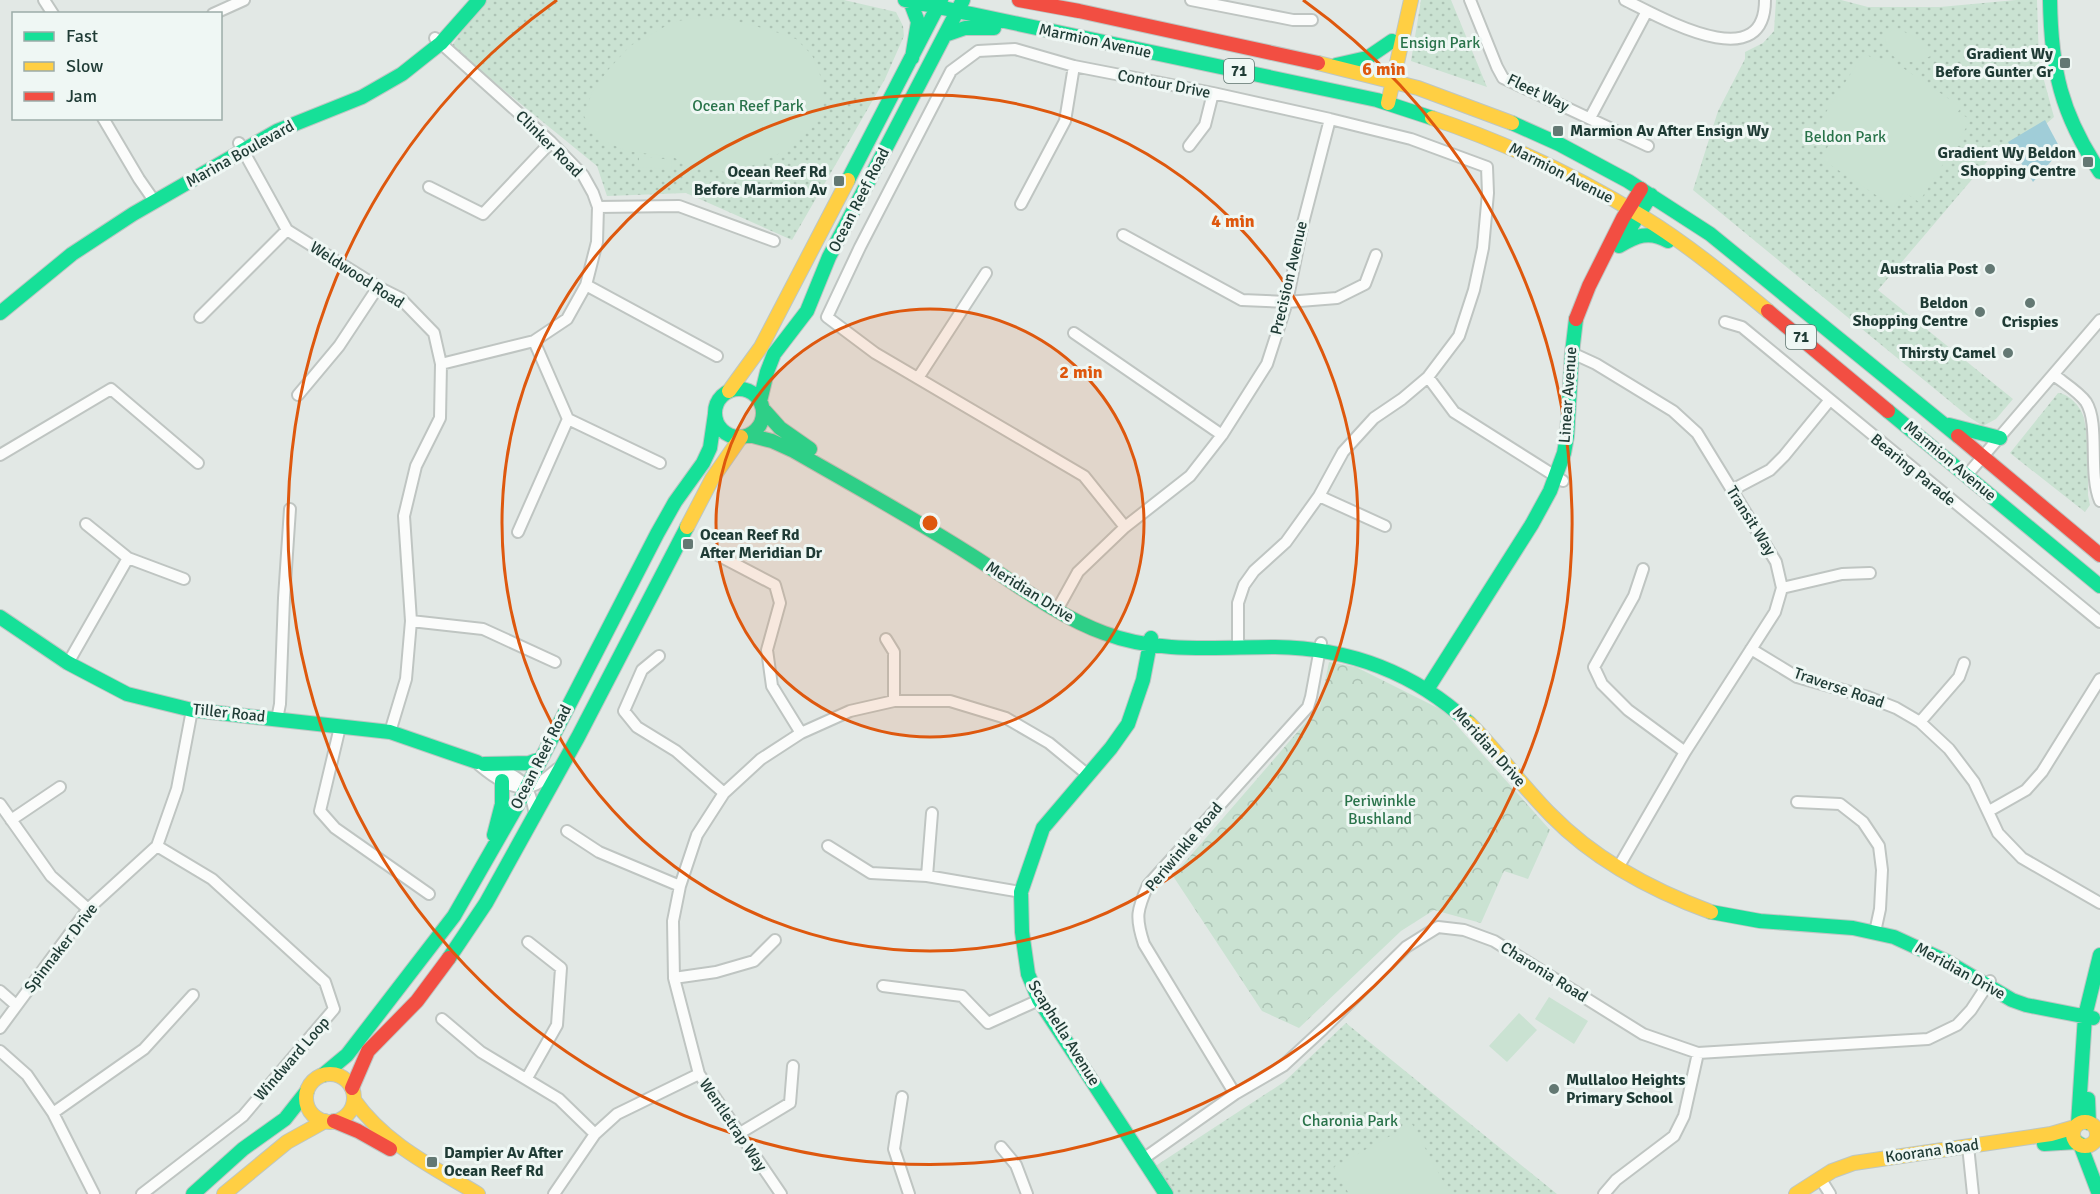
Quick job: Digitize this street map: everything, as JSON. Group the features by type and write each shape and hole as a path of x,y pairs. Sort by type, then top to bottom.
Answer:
{"main road":[{"name":"Marina Boulevard","path":"438,41 469,0"},
{"name":"Marina Boulevard","path":"0,303 74,243 241,147 282,120 341,98 398,68 438,41 479,0"},
{"name":"Marmion Avenue","path":"1018,0 1079,11 1330,66 1418,88 1505,120 1559,144 1646,192 1710,234 2100,555"},
{"path":"1389,81 1392,41 1402,0"},
{"path":"1383,102 1411,0"},
{"path":"2050,0 2050,45 2060,92 2079,138 2100,172"},
{"path":"2058,0 2059,48 2068,90 2079,121 2100,160"},
{"name":"Marmion Avenue","path":"907,1 960,6 1100,42 1383,102 1476,133 1571,176 1634,211 1723,274 2100,586"},
{"path":"907,1 918,22 912,58"},
{"name":"Ocean Reef Road","path":"729,391 761,346 940,3"},
{"name":"Ocean Reef Road","path":"761,405 767,372 774,354 807,311 829,257 960,6"},
{"path":"945,35 957,30 982,27 1013,31 1072,45 1100,42"},
{"path":"1330,66 1367,58 1392,41"},
{"name":"Linear Avenue","path":"1434,688 1559,478 1567,436 1575,354 1574,329 1582,300 1646,192"},
{"name":"Marina Boulevard","path":"0,313 72,254 153,199"},
{"name":"Linear Avenue","path":"1575,354 1585,318 1634,211"},
{"path":"1619,246 1641,233 1654,234 1664,238 1715,273 1723,274"},
{"path":"736,389 750,392 761,405 760,424 745,436 734,437 720,429 715,414 718,400 729,391 736,389"},
{"name":"Meridian Drive","path":"761,405 775,424 800,442 963,540 1059,607"},
{"name":"Ocean Reef Road","path":"323,1075 347,1055 454,916 526,787 657,534 675,502 703,463 710,448 715,414"},
{"path":"1941,422 2000,438"},
{"name":"Ocean Reef Road","path":"353,1094 368,1051 417,1001 465,936 486,903 563,765 712,479 745,436"},
{"name":"Meridian Drive","path":"745,436 772,441 794,450 1059,607 1108,627 1150,642 1320,647 1365,660 1434,688 1469,722 1554,818 1581,842 1621,862 1696,907 1718,914 1769,923 1876,928 1919,946 2026,1005 2090,1012"},
{"name":"Tiller Road","path":"0,617 68,663 127,694 192,710 390,732 431,744 480,763"},
{"name":"Scaphella Avenue","path":"1150,642 1143,680 1128,724 1111,748 1043,828 1021,892 1022,932 1028,974 1039,1000 1166,1194"},
{"path":"480,763 529,763 540,759"},
{"path":"487,859 502,804 502,781"},
{"path":"2100,955 2090,1012 2090,1059 2081,1125 2073,1135 2094,1151 2100,1174"},
{"path":"2090,1012 2100,986"},
{"path":"193,1194 243,1149 285,1119 316,1078 323,1075 337,1075 343,1077 367,1119 382,1134 478,1194"},
{"path":"307,1091 308,1106 312,1113 377,1141 464,1194"},
{"path":"224,1194 287,1142 347,1114 353,1094"},
{"path":"2081,1125 2097,1131 2083,1143"},
{"name":"Koorana Road","path":"1810,1194 1838,1177 1864,1169 1968,1151 2051,1134 2081,1125"},
{"path":"2083,1143 2099,1194"},
{"name":"Koorana Road","path":"1968,1151 2033,1144 2083,1143"},
{"name":"Koorana Road","path":"1796,1194 1825,1186"}],"street":[{"path":"217,12 244,0"},
{"path":"1191,0 1244,5 1293,20 1312,20"},
{"name":"Fleet Way","path":"1470,0 1503,78 1648,146"},
{"path":"1625,0 1706,36 1743,39 1761,25 1765,13 1765,0"},
{"path":"1590,118 1647,11"},
{"name":"Clinker Road","path":"438,41 551,142 583,175 598,207 597,242 586,285 567,319 534,341 441,364"},
{"name":"Contour Drive","path":"1125,527 1084,476 875,353 827,317 860,247 951,71 978,51 1015,50 1074,66 1213,93 1411,139 1487,167 1488,193 1483,248 1474,290 1459,336 1428,377 1374,418 1343,452 1319,496 1286,542 1254,571 1244,585 1238,603 1239,644"},
{"path":"1021,204 1065,121 1074,66"},
{"path":"1189,146 1205,125 1213,93"},
{"name":"Precision Avenue","path":"1059,607 1078,572 1125,527 1190,476 1222,435 1267,364 1287,302 1302,227 1330,119"},
{"path":"104,120 153,199"},
{"path":"429,187 483,214 551,142"},
{"name":"Weldwood Road","path":"241,147 287,230 378,287 400,298 434,333 441,364 440,418 416,466 405,516 411,621 406,679 390,732"},
{"path":"598,207 679,206 774,241"},
{"path":"200,316 287,230"},
{"path":"1123,235 1242,300 1287,302 1337,298 1365,284 1376,255"},
{"path":"918,378 986,273"},
{"path":"586,285 717,356"},
{"path":"298,395 339,346 378,287"},
{"path":"1967,475 2100,320"},
{"name":"Bearing Parade","path":"1725,322 1742,327 2100,622"},
{"path":"1074,333 1222,435"},
{"path":"534,341 568,418 660,463"},
{"name":"Transit Way","path":"1575,354 1673,411 1697,433 1776,562 1782,588"},
{"path":"2054,375 2086,401 2090,410 2100,501"},
{"path":"1428,377 1454,412 1559,478"},
{"path":"0,455 111,389 198,463"},
{"path":"1732,490 1770,470 1829,401"},
{"path":"518,532 568,418"},
{"path":"1319,496 1385,526"},
{"path":"277,718 280,704 290,509"},
{"path":"87,524 128,558 184,579"},
{"path":"712,552 775,585 780,603 767,650 772,686 801,733"},
{"path":"68,663 128,558"},
{"path":"1643,569 1634,596 1594,667 1602,684 1628,710 1685,752"},
{"path":"1621,862 1685,752 1775,612 1782,588 1842,574 1870,573"},
{"path":"411,621 483,629 555,662"},
{"path":"886,639 894,652 894,701"},
{"name":"Periwinkle Road","path":"1235,1094 1144,944 1139,928 1138,909 1148,885 1308,707 1320,647"},
{"name":"Traverse Road","path":"1751,649 1797,677 1868,697 1896,708 1920,722 1949,749 1974,782 1998,833 2022,858 2100,903"},
{"path":"659,656 642,670 624,711 637,727 676,752 724,793"},
{"path":"1920,722 1959,677 1964,663"},
{"path":"1989,811 2026,790 2042,772 2100,679"},
{"name":"Wentletrap Way","path":"774,1192 740,1133 699,1074 674,978 673,921 680,886 698,835 724,793 761,759 801,733 850,711 894,701 950,701 1006,718 1048,743 1088,775"},
{"name":"Spinnaker Drive","path":"0,1028 88,909 157,846 177,789 192,710"},
{"path":"340,727 320,811 335,828 429,894"},
{"name":"Tiller Road","path":"480,763 502,781 514,786 526,787"},
{"name":"Tiller Road","path":"480,763 517,776 526,787"},
{"path":"535,815 533,802 526,787 532,786 563,765"},
{"path":"11,820 60,787"},
{"path":"1797,802 1840,804 1863,822 1879,846 1882,870 1880,909 1876,928"},
{"path":"0,804 51,876 88,909"},
{"path":"927,876 932,813"},
{"path":"567,831 598,852 680,886"},
{"name":"Windward Loop","path":"142,1194 243,1116 334,1009 325,982 212,879 157,846"},
{"path":"828,846 871,873 927,876 1021,892"},
{"name":"Charonia Road","path":"1143,1159 1235,1094 1283,1066 1406,947 1438,927 1464,930 1494,941 1643,1034 1698,1053 1928,1039 1957,1025 1971,1010 1989,983"},
{"path":"674,978 716,972 754,961 775,940"},
{"path":"527,1078 557,1025 561,968 528,942"},
{"path":"883,986 962,996 988,1023 1039,1000"},
{"path":"0,991 16,1005"},
{"path":"53,1113 144,1049 193,995"},
{"path":"442,1019 481,1052 560,1099 595,1134"},
{"path":"0,1051 27,1076 53,1113 94,1194"},
{"path":"1604,1194 1616,1180 1674,1136 1684,1116 1698,1053"},
{"path":"740,1133 790,1103 793,1066"},
{"path":"554,1194 595,1134 617,1114 699,1074"},
{"path":"902,1097 894,1149 909,1194"},
{"path":"1001,1147 1016,1165 1027,1194"},
{"path":"1968,1151 1973,1194"}],"green space":[{"name":"Ocean Reef Park","path":"483,0 844,0 896,12 903,26 904,36 885,79 792,240 686,193 607,196 597,166 451,47"},
{"name":"Ensign Park","path":"1421,0 1451,0 1487,87 1411,61"},
{"name":"Beldon Park","path":"1776,0 1841,0 1868,7 1940,7 2037,0 2039,62 2054,117 2039,130 2009,146 2002,144 1878,290 2013,399 1996,419 1983,426 1969,417 1693,190 1718,111 1745,59 1745,52 1763,43 1774,31"},
{"path":"694,18 728,19 796,39 812,55 822,80 822,108 812,128 788,149 760,163 730,173 690,166 673,157 627,151 597,138 584,116 592,92 608,70 630,46 673,22"},
{"path":"1897,28 1925,43 1932,55 1908,62 1892,55 1884,34"},
{"path":"1864,53 1883,65 1888,58 1961,107 1958,112 1971,120 1919,202 1904,192 1894,207 1820,158 1829,145 1812,134"},
{"path":"639,156 672,160 671,169 639,167"},
{"path":"2058,393 2069,397 2075,403 2084,420 2090,505 2085,512 2010,453"},
{"name":"Periwinkle Bushland","path":"1329,662 1356,667 1444,711 1550,830 1528,879 1504,871 1481,923 1434,910 1401,931 1299,1028 1262,1011 1173,876 1320,706"},
{"path":"1549,997 1588,1021 1574,1044 1535,1019"},
{"path":"1519,1013 1537,1030 1507,1062 1489,1046"},
{"name":"Charonia Park","path":"1346,1023 1557,1194 1171,1194 1154,1167 1284,1082"},
{"path":"1412,1124 1450,1194 1349,1194 1334,1167"}],"water":[{"path":"2045,120 2061,150 2033,182 2008,142"}],"traffic: fast":[{"path":"0,313 72,254 133,214 277,131 362,97 402,74 441,43 479,0"},
{"path":"905,0 1377,100 1432,118"},
{"path":"848,180 941,0"},
{"path":"760,401 774,354 807,311 829,257 963,0"},
{"path":"2050,0 2053,48 2061,90 2076,130 2100,172"},
{"path":"910,1 918,22 912,58"},
{"path":"945,35 965,28 994,28"},
{"path":"1336,65 1367,58 1392,41"},
{"path":"1512,123 1559,144 1628,181 1710,234 1958,436"},
{"path":"1619,246 1651,195"},
{"path":"1619,246 1631,239 1649,235 1668,241"},
{"path":"1428,688 1532,524 1550,491 1564,453 1567,436 1576,319"},
{"path":"739,389 756,396 763,413 756,430 739,437 722,430 715,413 722,396 739,389"},
{"path":"763,409 780,428 810,449"},
{"path":"1888,411 2100,586"},
{"path":"323,1075 347,1055 454,916 517,806 657,534 675,502 703,463 710,448 715,414"},
{"path":"1949,425 2000,438"},
{"path":"749,435 772,441 794,451 927,528 1052,608 1086,626 1125,640 1167,647 1303,648 1355,658 1380,666 1426,690 1469,723"},
{"path":"449,958 486,903 578,737 687,527"},
{"path":"0,617 68,663 127,694 192,710 390,732 477,762"},
{"path":"1151,638 1143,680 1128,724 1111,748 1043,828 1021,892 1022,932 1028,974 1039,1000 1166,1194"},
{"path":"484,764 529,763 540,759"},
{"path":"494,835 502,804 502,781"},
{"path":"1711,912 1760,921 1853,928 1894,937 1946,961 2012,1000 2026,1005 2093,1018"},
{"path":"2078,1124 2085,1016 2100,955"},
{"path":"193,1194 243,1149 285,1119 307,1091"},
{"path":"2088,1099 2089,1123"},
{"path":"2044,1144 2077,1142"},
{"path":"2080,1144 2099,1194"}],"traffic: slow":[{"path":"1388,103 1411,0"},
{"path":"1318,63 1418,88 1512,123"},
{"path":"1432,118 1487,138 1618,202 1691,250 1768,311"},
{"path":"729,391 761,347 848,180"},
{"path":"687,527 712,479 741,437"},
{"path":"1469,723 1540,804 1586,846 1647,884 1711,912"},
{"path":"330,1074 347,1081 354,1098 347,1115 330,1122 313,1115 306,1098 313,1081 330,1074"},
{"path":"354,1100 366,1116 395,1142 478,1194"},
{"path":"224,1194 287,1142 325,1121"},
{"path":"2085,1122 2093,1126 2097,1134 2093,1142 2085,1146 2077,1142 2073,1134 2077,1126 2085,1122"},
{"path":"1796,1194 1832,1171 1854,1163 2051,1134 2075,1127"}],"traffic: jam":[{"path":"1019,0 1318,63"},
{"path":"1576,319 1589,286 1623,218 1641,189"},
{"path":"1768,311 1888,411"},
{"path":"1958,436 2100,555"},
{"path":"352,1088 368,1051 417,1001 449,958"},
{"path":"334,1121 390,1149"}],"place":[{"name":"Gradient Wy Before Gunter Gr","path":"2065,63"},
{"name":"Marmion Av After Ensign Wy","path":"1558,131"},
{"name":"Gradient Wy Beldon Shopping Centre","path":"2088,162"},
{"name":"Ocean Reef Rd Before Marmion Av","path":"839,181"},
{"name":"Australia Post","path":"1990,269"},
{"name":"Crispies","path":"2030,303"},
{"name":"Beldon Shopping Centre","path":"1980,312"},
{"name":"Thirsty Camel","path":"2008,353"},
{"name":"Ocean Reef Rd After Meridian Dr","path":"688,544"},
{"name":"Mullaloo Heights Primary School","path":"1554,1089"},
{"name":"Dampier Av After Ocean Reef Rd","path":"432,1162"}]}
